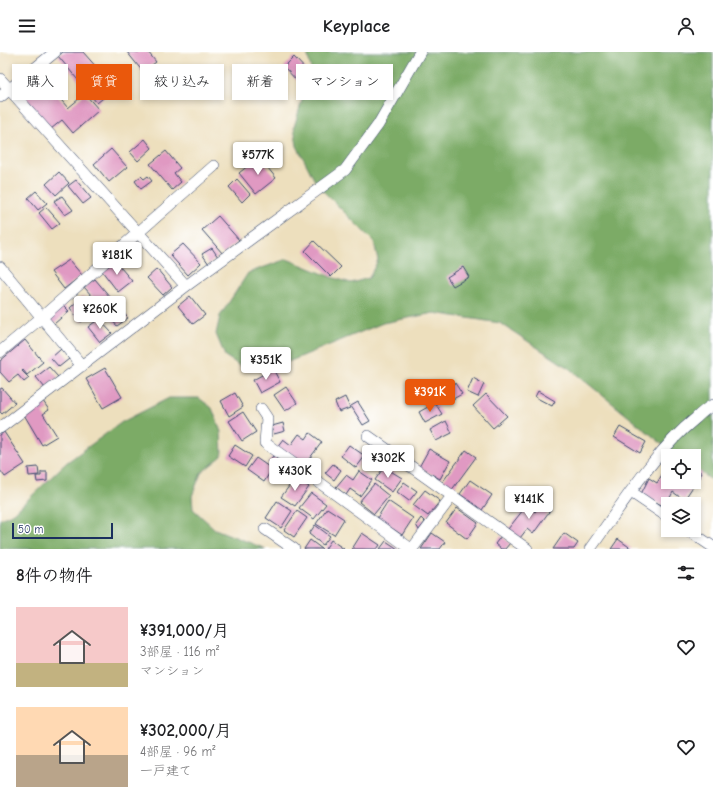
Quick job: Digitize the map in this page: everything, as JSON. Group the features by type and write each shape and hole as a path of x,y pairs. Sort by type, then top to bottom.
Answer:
{"street":[{"path":"0,97 55,52"},
{"path":"0,428 186,286 345,170 378,125 420,52"},
{"path":"0,79 186,286"},
{"path":"0,352 41,318 214,166"},
{"path":"0,267 82,366"},
{"path":"590,549 631,492 664,450 684,428 713,405"},
{"path":"261,409 267,418 265,443 412,549 452,496"},
{"path":"368,436 527,549"},
{"path":"631,492 661,512"},
{"path":"265,529 294,549"},
{"path":"699,537 713,546"}],"green space":[{"path":"307,52 713,52 713,481 701,473 701,449 668,449 570,369 500,323 434,313 383,323 288,362 242,367 225,356 216,334 220,316 248,273 287,259 331,277 351,283 369,278 378,260 374,242 317,185 297,146 294,127 302,100 393,100 393,64 310,64"},
{"path":"169,398 199,398 212,408 221,432 222,456 201,473 192,496 193,509 215,529 266,549 0,549 0,519 14,513 66,463 122,422"}],"building":[{"path":"63,52 83,52 94,64 76,64 76,78 68,68 68,64 65,64 58,56"},
{"path":"127,52 148,52 156,62 153,64 140,64 140,68"},
{"path":"294,57 301,64 296,64 296,80 288,71 287,64"},
{"path":"26,100 61,100 68,108 78,100 90,100 99,110 73,133 62,120 51,129"},
{"path":"145,139 152,148 138,161 130,152"},
{"path":"111,149 127,167 109,182 94,164"},
{"path":"166,151 180,168 174,173 181,182 172,190 150,164"},
{"path":"259,157 276,178 256,194 239,173"},
{"path":"59,172 69,183 56,195 46,184"},
{"path":"141,176 144,179 148,176 152,181 141,189 135,181"},
{"path":"237,179 250,194 242,202 229,187"},
{"path":"76,180 91,198 83,204 68,186"},
{"path":"36,191 47,203 38,210 28,198"},
{"path":"62,196 73,210 65,215 54,201"},
{"path":"46,207 60,223 52,229 39,213"},
{"path":"218,216 239,240 223,254 202,230"},
{"path":"314,241 341,267 331,277 305,251"},
{"path":"183,244 201,263 188,275 170,255"},
{"path":"212,248 218,257 209,264 202,254"},
{"path":"69,260 82,275 64,289 51,272"},
{"path":"115,261 132,281 118,292 102,271"},
{"path":"463,267 469,277 453,286 447,277"},
{"path":"157,269 172,287 163,295 147,278"},
{"path":"95,279 110,297 100,305 84,287"},
{"path":"83,296 95,309 81,322 70,308"},
{"path":"190,296 205,315 193,324 178,306"},
{"path":"113,301 128,318 117,326 103,309"},
{"path":"63,305 69,311 54,324 48,318"},
{"path":"99,319 112,333 100,342 88,327"},
{"path":"25,340 43,362 27,375 23,370 22,371 29,378 24,382 18,375 9,382 0,372 0,361"},
{"path":"61,349 69,359 59,367 51,358"},
{"path":"49,367 58,377 45,388 36,377"},
{"path":"105,368 122,397 103,408 86,379"},
{"path":"273,369 280,382 260,393 253,380"},
{"path":"473,378 484,384 478,397 467,392"},
{"path":"455,383 462,394 453,399 446,388"},
{"path":"420,384 427,395 415,403 408,391"},
{"path":"286,387 297,403 285,411 274,395"},
{"path":"2,388 15,403 2,414 0,412 0,389"},
{"path":"538,391 555,401 552,406 535,397"},
{"path":"235,393 243,407 229,416 221,401"},
{"path":"486,394 507,416 493,428 473,406"},
{"path":"345,397 350,408 339,412 335,402"},
{"path":"43,401 49,410 43,414 57,436 42,445 23,413"},
{"path":"358,402 370,421 363,425 351,406"},
{"path":"435,403 442,414 425,423 419,412"},
{"path":"243,412 256,432 242,441 229,421"},
{"path":"446,421 452,433 436,441 430,430"},
{"path":"283,423 285,431 274,434 272,426"},
{"path":"620,427 646,442 640,453 614,437"},
{"path":"4,432 25,464 5,477 0,470 0,435"},
{"path":"310,433 322,442 303,467 277,447 283,439 291,445 299,434 306,439"},
{"path":"235,445 252,456 245,467 228,456"},
{"path":"349,445 365,456 356,468 341,456"},
{"path":"429,449 450,461 440,479 419,467"},
{"path":"466,450 476,457 451,491 441,484"},
{"path":"273,456 280,461 275,468 268,462"},
{"path":"256,458 272,469 264,482 247,470"},
{"path":"333,464 341,470 334,480 325,473"},
{"path":"38,467 39,475 29,476 28,468"},
{"path":"384,467 402,478 392,492 375,480"},
{"path":"359,471 372,480 360,496 350,489 346,495 336,487 346,475 353,480"},
{"path":"41,472 47,472 47,481 37,482 36,476 41,476"},
{"path":"661,476 661,489 691,489 686,497 680,497 673,492 670,497 661,497 661,505 641,494 649,478 657,483"},
{"path":"296,477 309,487 295,506 281,497"},
{"path":"470,480 492,495 482,510 460,494"},
{"path":"404,482 417,491 409,501 397,492"},
{"path":"374,484 389,496 374,514 359,502"},
{"path":"425,490 440,501 428,516 413,505"},
{"path":"311,493 326,504 314,519 299,508"},
{"path":"277,501 292,511 281,528 266,518"},
{"path":"388,501 413,518 402,535 377,518"},
{"path":"542,503 551,509 533,534 527,529 520,538 508,529 527,505 535,512"},
{"path":"327,508 344,519 334,535 316,524"},
{"path":"457,508 478,523 467,539 446,523"},
{"path":"297,511 307,518 294,537 284,530"},
{"path":"421,518 425,522 419,530 416,525"},
{"path":"315,525 330,536 323,545 309,534"},
{"path":"362,533 380,545 377,549 352,549"},
{"path":"432,533 445,542 440,549 421,549"},
{"path":"564,533 578,543 574,549 553,549"},
{"path":"501,536 510,543 505,549 501,549 495,544"},
{"path":"618,539 632,549 611,549"},
{"path":"310,540 322,549 304,549"},
{"path":"331,540 344,549 325,549"},
{"path":"386,541 398,549 380,549"}]}
